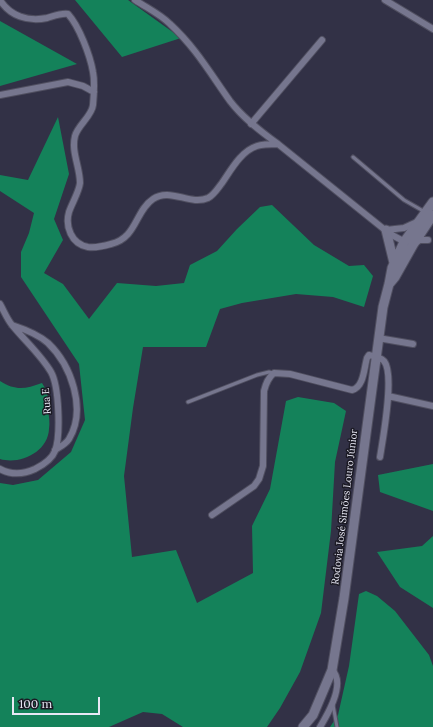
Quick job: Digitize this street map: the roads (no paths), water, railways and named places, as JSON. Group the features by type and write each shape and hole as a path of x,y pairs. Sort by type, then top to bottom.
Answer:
{"main road":[{"name":"Rodovia José Simões Louro Júnior","path":"303,727 313,715 332,670 344,598 378,338 390,274 394,263 422,223 431,215 433,203"},
{"path":"386,230 394,263"},
{"name":"Rodovia José Simões Louro Júnior","path":"389,284 395,277 408,244"}],"street":[{"path":"0,0 10,12 24,18 38,20 63,14 69,15 81,37 89,58 94,75 93,107 78,129 75,137 73,146 80,185 69,212 67,222 70,233 78,243 88,247 116,243 127,236 150,200 158,195 165,194 197,200 210,197 245,152 256,146 278,144"},
{"path":"134,0 160,16 180,33 205,63 231,102 251,124 386,230 408,244 420,240 431,243"},
{"path":"385,0 433,29"},
{"path":"251,124 322,40"},
{"path":"0,95 68,82 84,86 94,92"},
{"path":"386,230 404,228 422,223 431,243"},
{"name":"Rua E","path":"0,304 11,324 44,362 55,381 57,392 58,427 55,450"},
{"path":"0,469 12,473 23,473 45,464 55,450 69,439 74,429 76,420 75,390 64,364 57,353 47,342 29,331 11,324"},
{"path":"378,338 413,344"},
{"path":"212,515 254,486 262,473 264,391 266,382 274,373 290,374 352,390 356,389 360,385 369,355 376,356 384,361 387,370 388,396 380,456"},
{"path":"388,396 433,406"},
{"path":"320,727 333,701 338,679 332,670"}],"lane":[{"path":"353,157 404,200 431,215"},
{"path":"188,402 257,375 269,372 274,373"},
{"path":"333,701 337,727"}]}
